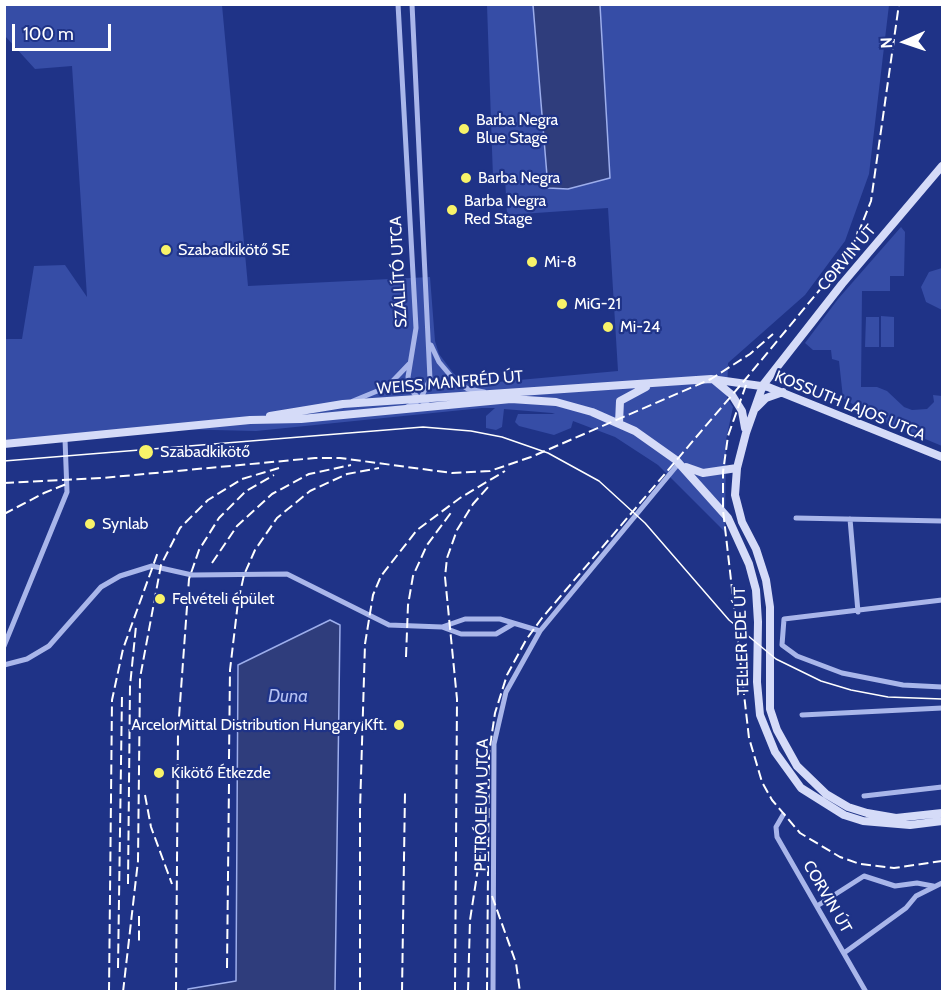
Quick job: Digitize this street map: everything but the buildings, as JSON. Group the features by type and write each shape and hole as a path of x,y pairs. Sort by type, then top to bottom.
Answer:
{"main road":[{"name":"CORVIN ÚT","path":"750,417 763,385 773,370 942,166"},
{"path":"679,463 703,473 737,468 750,417 766,398 783,392 776,384 773,370 762,378 747,382"},
{"path":"711,378 732,395 741,411 746,433"},
{"name":"WEISS MANFRÉD ÚT","path":"250,420 300,409 343,404 420,400 485,393 652,384 711,378 747,382"},
{"name":"KOSSUTH LAJOS UTCA","path":"747,382 783,392 942,457"},
{"name":"WEISS MANFRÉD ÚT","path":"619,423 620,401 652,384"},
{"name":"WEISS MANFRÉD ÚT","path":"4,444 250,420 403,410 499,400 538,400 580,408 619,423 679,463"},
{"name":"TELLER EDE ÚT","path":"679,463 723,510 749,564 756,590 757,682 760,715 775,752 801,788 844,814 863,821 909,825 942,821"},
{"name":"TELLER EDE ÚT","path":"737,468 736,503 766,580 770,626 770,709 777,730 797,766 826,794 848,807 896,818 942,813"}],"street":[{"name":"SZÁLLÍTÓ UTCA","path":"398,4 416,328 410,362 410,384 420,400"},
{"name":"SZÁLLÍTÓ UTCA","path":"412,4 430,343 430,379 420,400"},
{"path":"402,80 415,80"},
{"path":"407,180 421,179"},
{"path":"413,274 426,273"},
{"name":"SZÁLLÍTÓ UTCA","path":"430,343 439,362 455,381 485,393"},
{"path":"343,404 387,387 410,362"},
{"path":"403,410 420,400 432,406"},
{"path":"4,646 67,492 65,438"},
{"name":"PETRÓLEUM UTCA","path":"493,992 494,744 506,692 540,631 679,463"},
{"path":"796,518 942,521"},
{"path":"850,519 858,612"},
{"path":"4,665 27,659 50,646 101,586 120,576 150,566 192,575 287,574 389,625 442,627 461,634 496,634 513,624"},
{"path":"942,600 858,612 784,619 782,645 784,649 807,660 842,673 883,682 942,687"},
{"path":"442,627 465,619 500,619 540,631"},
{"path":"802,715 942,708"},
{"path":"864,796 942,787"},
{"name":"CORVIN ÚT","path":"783,815 776,827 777,837 866,992"},
{"path":"817,906 864,876 895,886 917,884 933,886"},
{"path":"844,953 906,908 916,896 942,883"}],"shaded area":[{"path":"5,5 222,5 248,286 430,277 435,341 439,354 454,374 463,381 475,384 618,371 608,208 507,215 505,177 493,178 487,5 533,5 548,187 568,189 610,178 600,5 889,5 869,174 845,241 805,295 728,363 727,398 733,407 726,440 725,532 658,465 615,437 573,421 571,428 554,435 519,426 515,422 518,414 555,414 552,413 504,409 502,427 496,430 486,428 486,416 495,408 482,408 256,431 172,429 5,444 5,339 22,339 34,266 65,265 87,297 72,66 35,69 5,36"},
{"path":"901,227 905,232 904,276 890,276 890,291 862,291 861,387 877,387 887,391 904,407 912,410 927,409 934,402 933,395 942,396 942,446 875,418 843,398 839,361 832,359 831,350 813,350 805,343 838,299"},
{"path":"942,268 942,310 926,302 921,287 929,272"},
{"path":"881,316 894,317 894,347 881,347"},
{"path":"866,317 879,317 879,347 865,347"}],"water":[{"path":"533,5 600,5 610,178 568,189 548,188"},
{"name":"Duna","path":"330,620 340,625 335,991 188,991 188,989 236,981 238,665"}],"tram line":[{"path":"4,461 423,427 471,431 502,437 548,453 599,481 645,523 729,620 776,659 821,681 851,690 888,697 942,699"}],"railway":[{"path":"487,992 489,753 495,713 507,675 526,640 542,618 822,287 856,239 871,201 899,4"},
{"path":"4,483 102,478 315,458 340,458 452,473 490,471 531,457 711,379 750,354 773,334"},
{"path":"746,385 728,436 723,472 723,510 749,738 762,782 772,800 800,833 840,857 860,864 894,868 942,861"},
{"path":"212,563 237,526 272,494 309,474 351,465"},
{"path":"123,992 138,861 140,678 161,565 180,528 208,500 242,479 279,468"},
{"path":"229,759 230,670 238,602 244,575 255,550 277,518 310,491 347,474 379,468"},
{"path":"360,992 360,810 365,644 373,595 381,576 417,530 460,498 505,471"},
{"path":"176,992 178,731 189,579 199,550 219,518 246,491 274,475"},
{"path":"4,514 69,483"},
{"path":"455,992 457,699 445,577 447,558 457,530 473,504 489,486"},
{"path":"406,657 408,605 413,576 427,545 453,510"},
{"path":"109,992 112,700 123,649 158,552"},
{"path":"128,884 130,686 136,626"},
{"path":"118,968 122,695"},
{"path":"227,968 229,783"},
{"path":"402,992 405,792"},
{"path":"145,795 151,827 172,884"},
{"path":"468,992 470,920 481,849"},
{"path":"492,896 516,963 520,992"},
{"path":"139,916 139,942"}],"place":[{"name":"Barba Negra Blue Stage","path":"464,129"},
{"name":"Barba Negra","path":"466,178"},
{"name":"Barba Negra Red Stage","path":"452,210"},
{"name":"Szabadkikötő SE","path":"166,250"},
{"name":"Mi-8","path":"532,262"},
{"name":"MiG-21","path":"562,304"},
{"name":"Mi-24","path":"608,327"},
{"name":"Szabadkikötő","path":"146,452"},
{"name":"Synlab","path":"90,524"},
{"name":"Felvételi épület","path":"160,599"},
{"name":"ArcelorMittal Distribution Hungary Kft.","path":"399,725"},
{"name":"Kikötő Étkezde","path":"159,773"}]}
